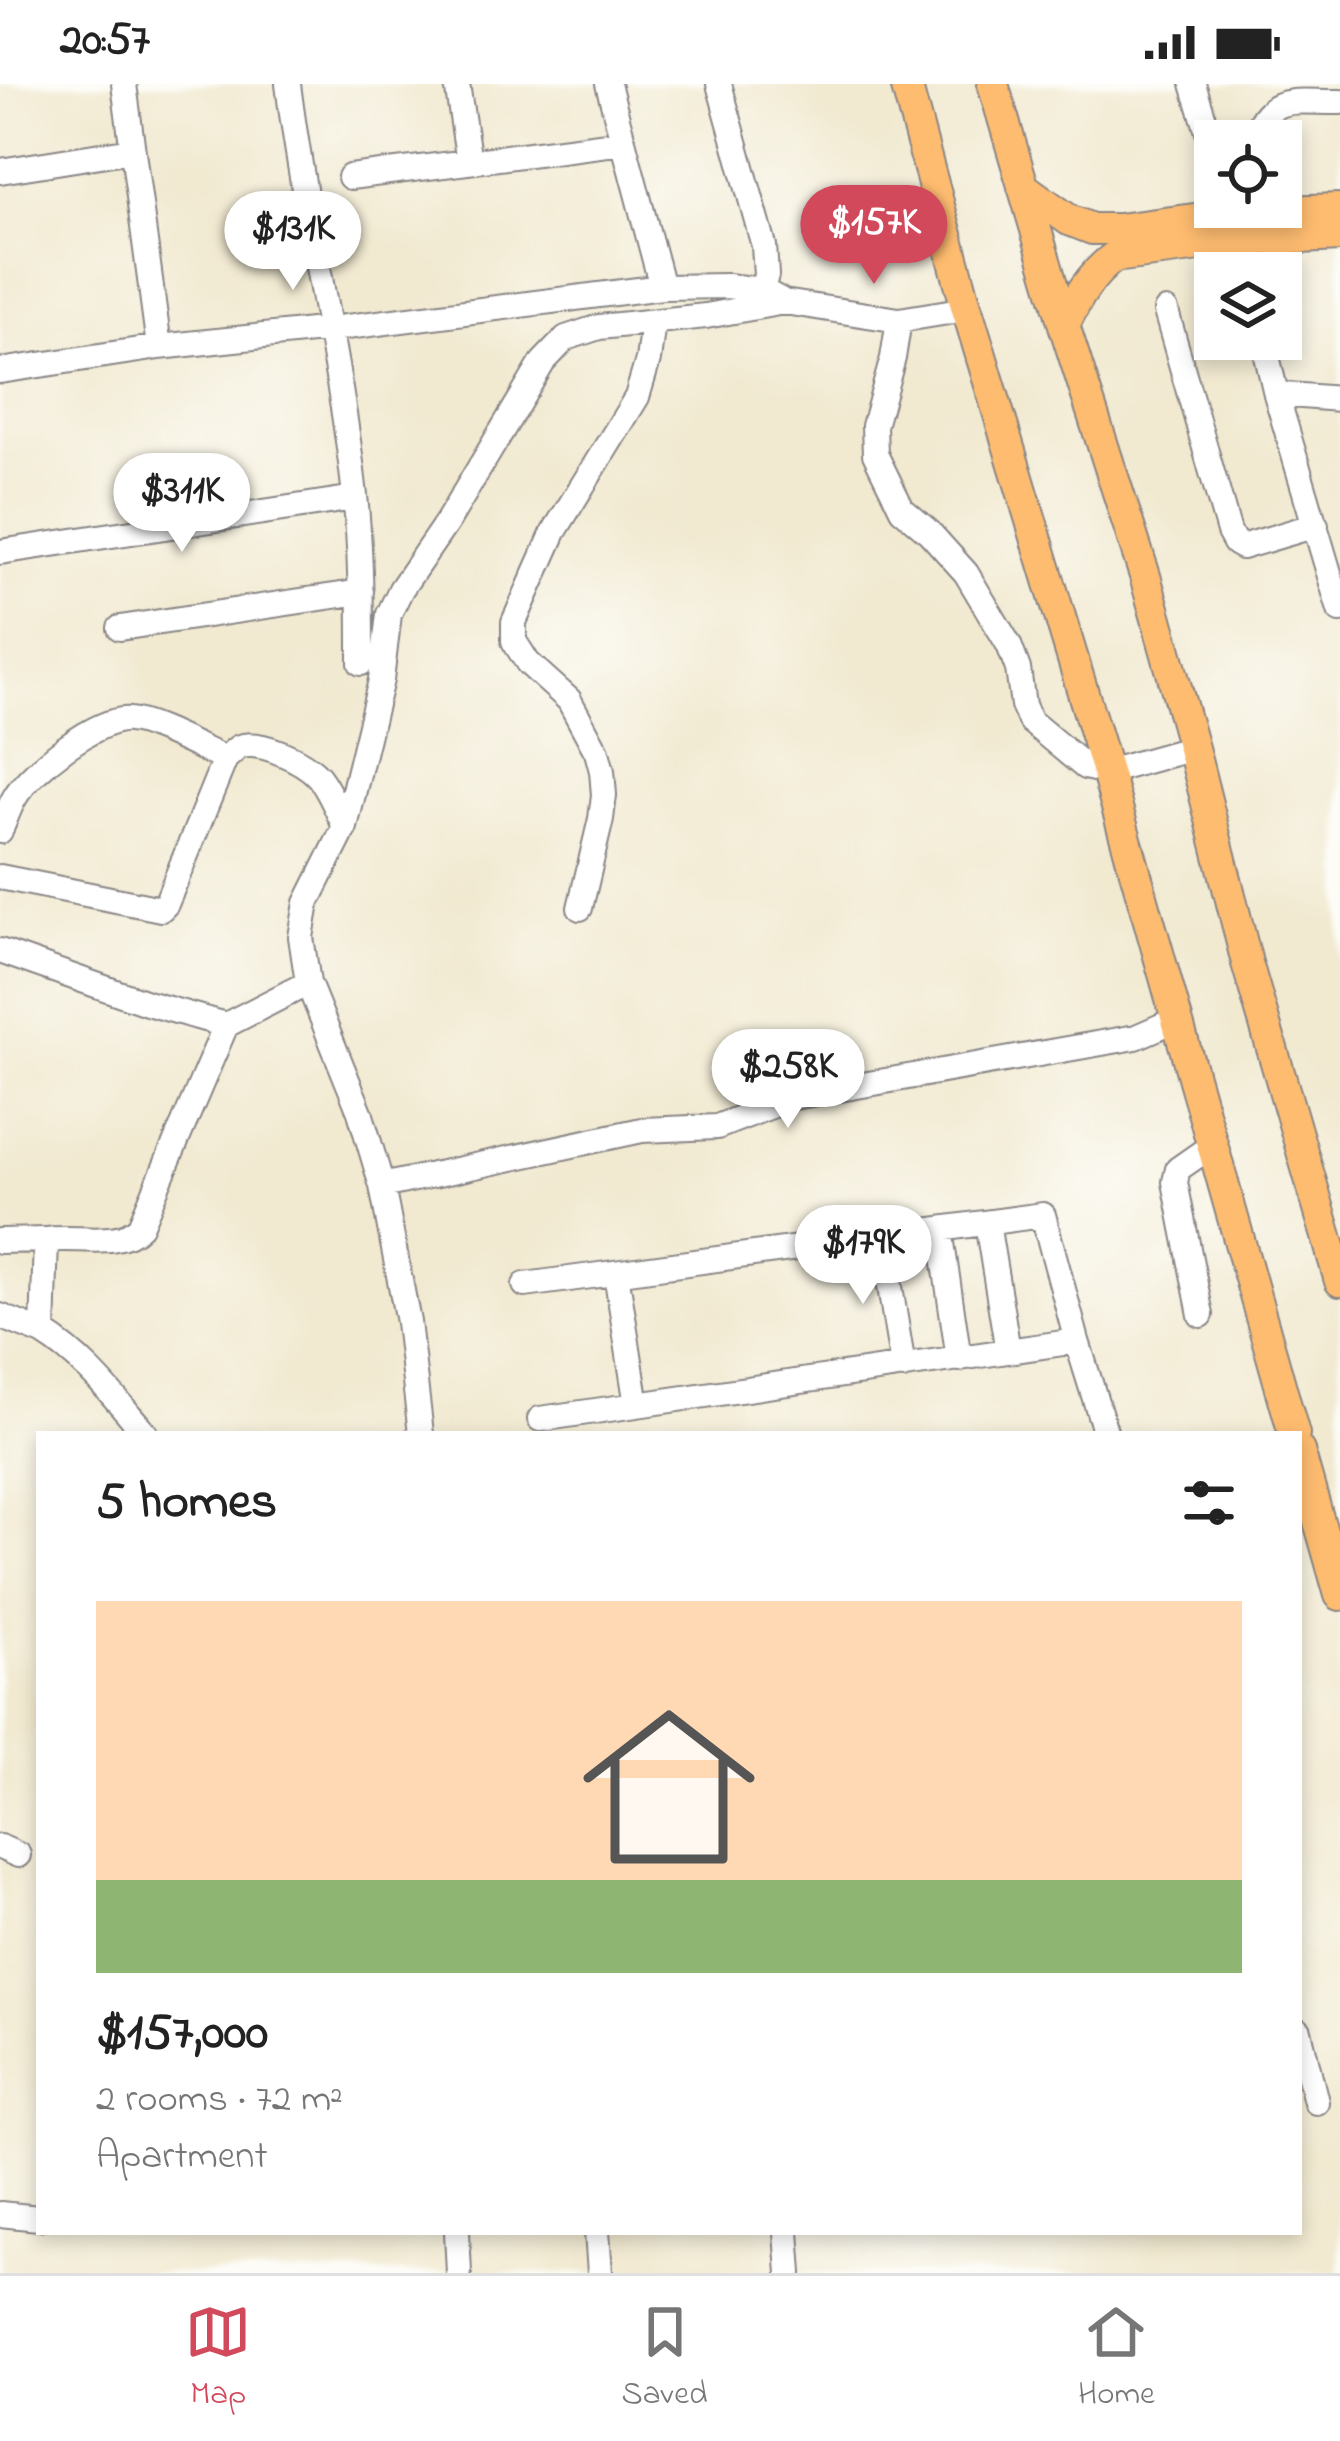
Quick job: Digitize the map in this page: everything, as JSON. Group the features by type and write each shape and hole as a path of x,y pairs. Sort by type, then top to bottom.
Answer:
{"main road":[{"path":"906,84 1293,1431"},
{"path":"993,84 1144,576 1247,963 1340,1281"},
{"path":"1023,187 1069,220 1092,229 1194,221"},
{"path":"1302,211 1340,208"},
{"path":"1064,325 1082,290 1114,257 1203,228"},
{"path":"1300,228 1340,236"},
{"path":"1302,1462 1340,1595"}],"street":[{"path":"124,84 159,346"},
{"path":"288,84 356,498 361,663"},
{"path":"458,84 469,162"},
{"path":"608,84 662,287"},
{"path":"719,84 764,246 773,296"},
{"path":"1193,84 1204,120"},
{"path":"1259,120 1274,105 1340,102"},
{"path":"350,177 623,142"},
{"path":"0,171 132,150"},
{"path":"0,371 159,346 662,287 727,286 899,320 967,309"},
{"path":"421,1431 408,1322 382,1186 360,1112 308,982 301,937 307,903 345,827 381,680 389,614 400,589 447,522 543,362 566,338 598,327 706,316 773,296"},
{"path":"1166,311 1235,543 1242,547 1316,525"},
{"path":"899,320 874,426 875,454 902,509 966,573 1010,646 1030,721 1085,767 1107,772 1193,748"},
{"path":"580,908 604,795 602,772 597,752 569,700 529,663 514,641 514,622 554,532 637,397 652,322"},
{"path":"1268,360 1340,610"},
{"path":"1276,394 1340,399"},
{"path":"0,552 356,498"},
{"path":"120,628 361,592"},
{"path":"0,831 16,796 38,769 107,724 127,719 225,759"},
{"path":"0,877 160,909 225,759 238,747 278,751 315,772 345,827"},
{"path":"0,951 148,1003 226,1024"},
{"path":"0,1241 116,1240 131,1235 140,1226 226,1024 308,982"},
{"path":"382,1186 642,1130 717,1127 794,1096 1136,1037 1175,1020"},
{"path":"1201,1315 1174,1182 1178,1169 1211,1146"},
{"path":"525,1286 1043,1216 1105,1431"},
{"path":"988,1223 1009,1352"},
{"path":"940,1229 959,1358"},
{"path":"882,1237 903,1367"},
{"path":"43,1333 46,1240"},
{"path":"616,1274 637,1405"},
{"path":"0,1316 69,1349 143,1431"},
{"path":"540,1419 1077,1342"},
{"path":"1302,2042 1318,2103"},
{"path":"0,2214 36,2218"},
{"path":"457,2235 458,2273"},
{"path":"597,2235 600,2273"},
{"path":"787,2235 790,2273"}]}
